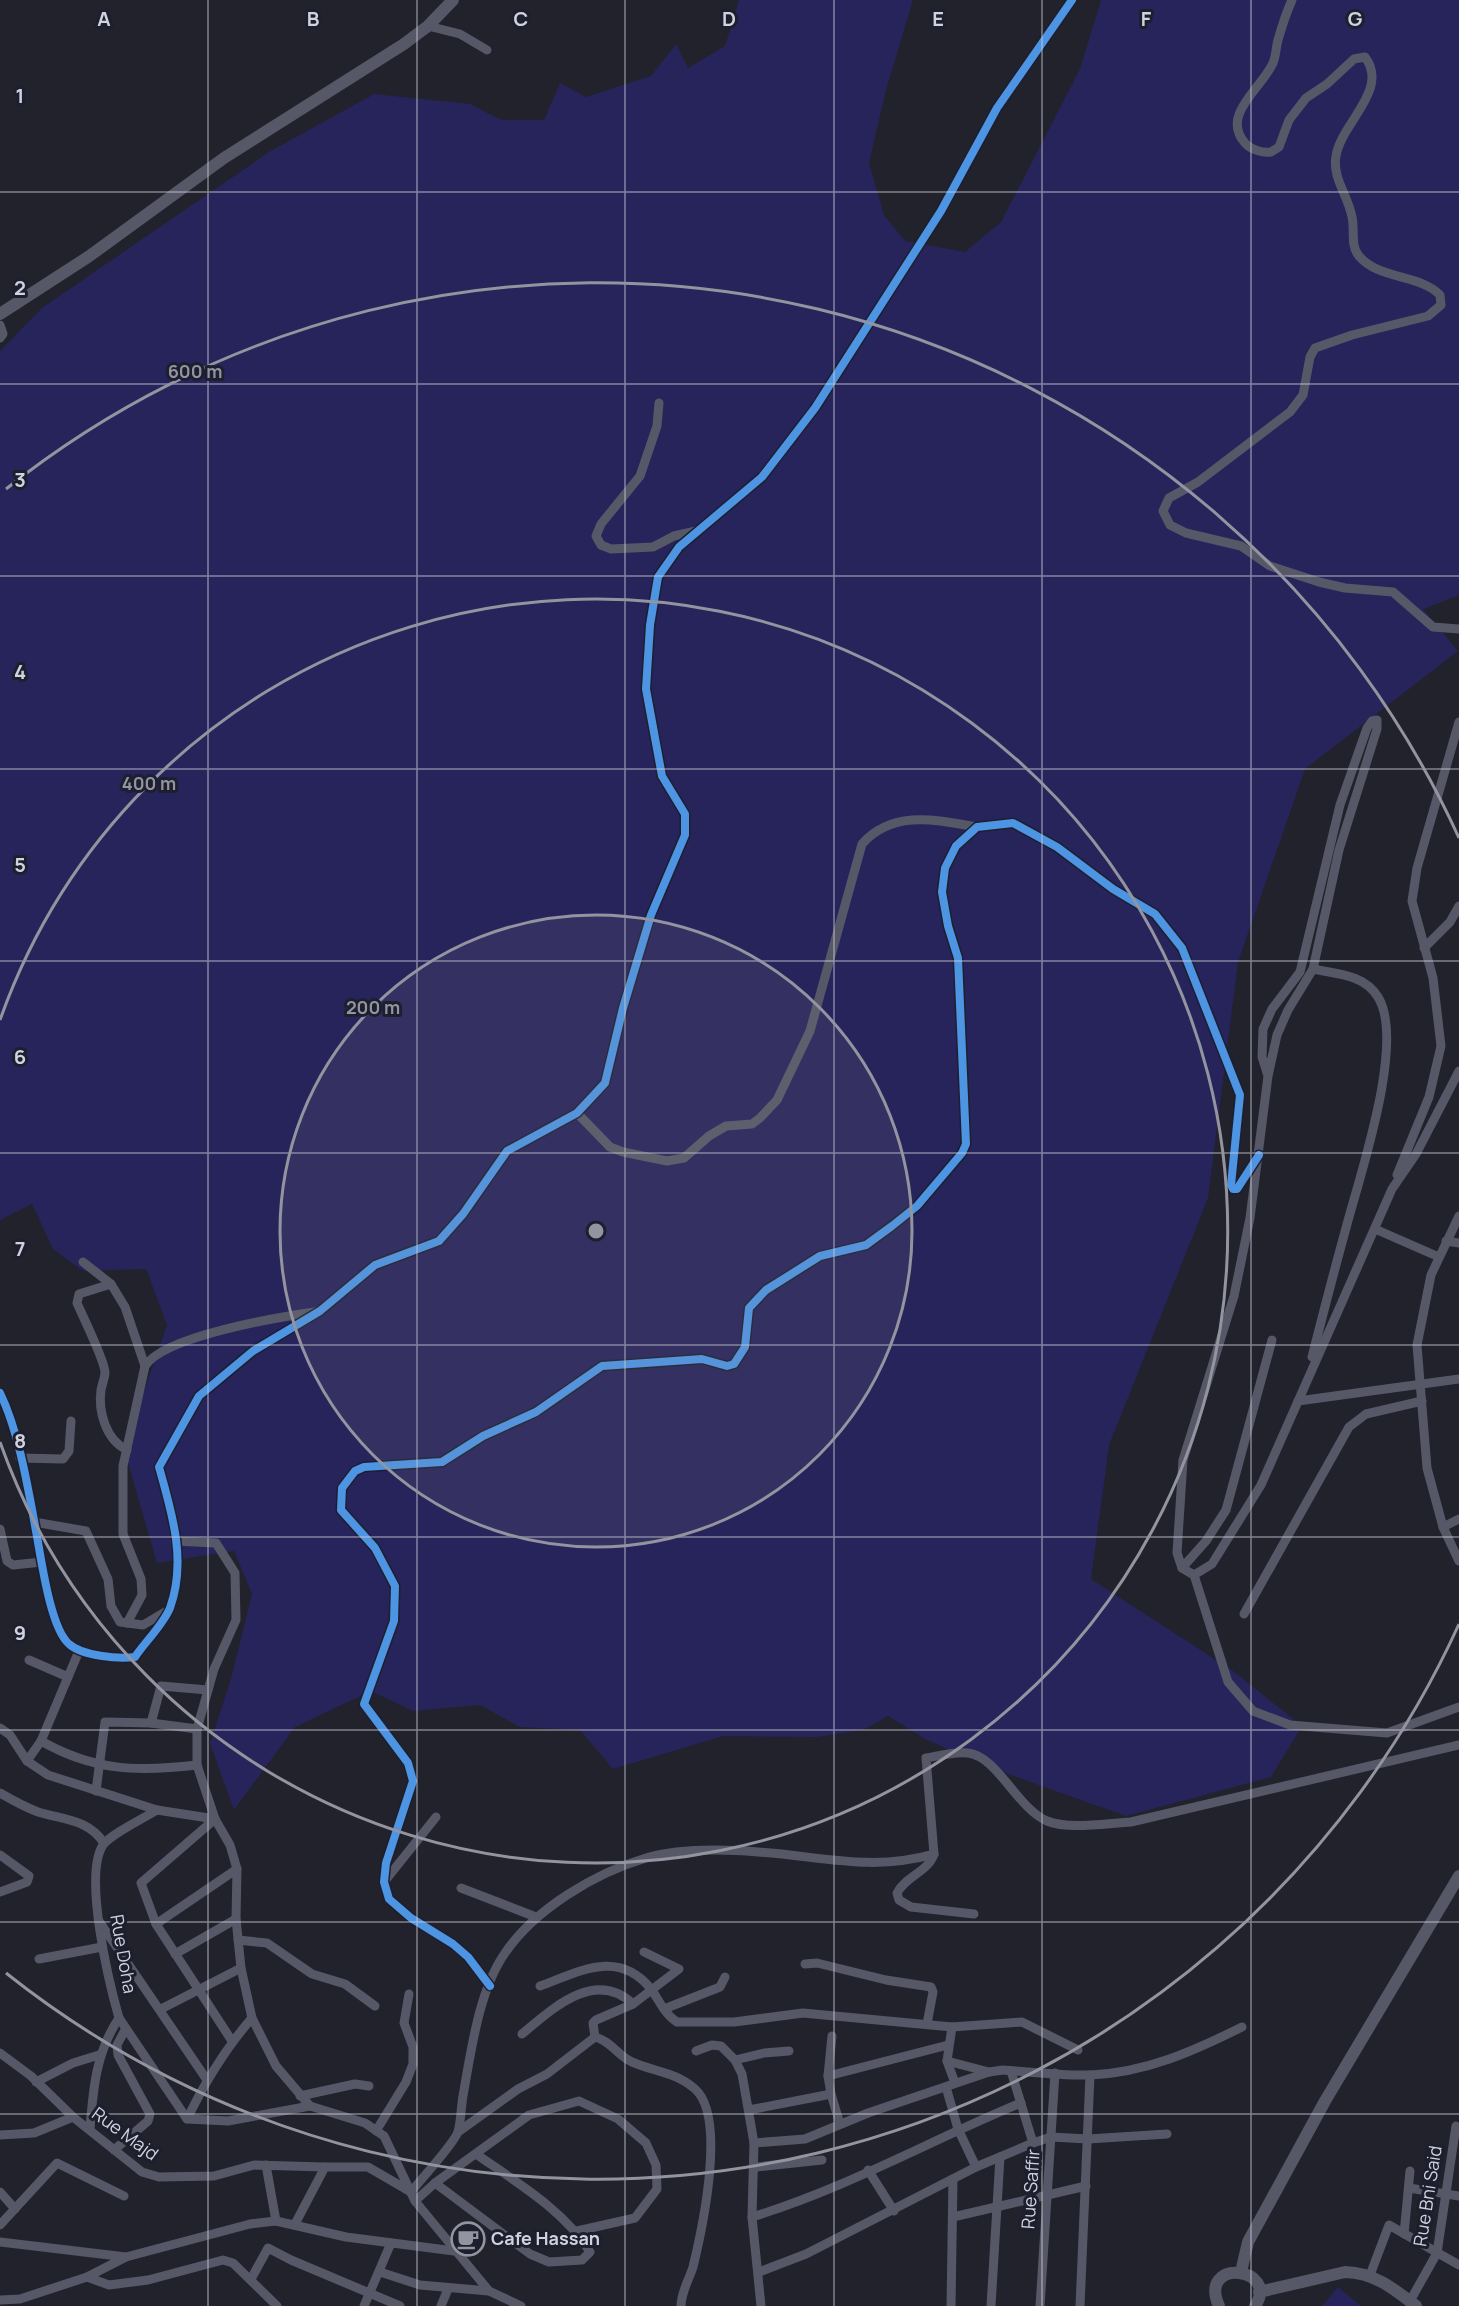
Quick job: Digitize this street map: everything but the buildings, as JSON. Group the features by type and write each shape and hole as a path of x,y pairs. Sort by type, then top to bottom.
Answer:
{"street":[{"path":"0,314 88,257 224,158 379,61 428,26 453,0"},
{"path":"0,1393 15,1432 48,1595 61,1635 68,1644 79,1651 116,1659 135,1657 170,1609 180,1564 175,1541 175,1521 159,1467 199,1396 254,1350 320,1311 375,1265 439,1242 463,1214 507,1152 577,1113 605,1083 623,1008 651,915 686,835 685,814 662,776 646,689 650,624 658,577 679,547 762,477 815,408 941,211 997,108 1072,0"},
{"path":"1292,0 1285,15 1275,60 1263,81 1238,113 1236,126 1241,138 1249,147 1271,152 1279,147 1289,120 1306,98 1327,84 1354,59 1365,57 1371,65 1372,78 1368,96 1340,139 1335,156 1335,174 1352,217 1353,247 1359,257 1370,265 1432,287 1440,295 1441,305 1428,316 1352,335 1316,348 1310,357 1303,395 1290,412 1198,482 1169,498 1164,506 1164,516 1177,529 1241,546 1270,566 1345,588 1393,592 1433,627 1459,629"},
{"path":"428,26 460,34 487,50"},
{"path":"0,325 3,334 0,338"},
{"path":"658,403 657,426 640,476 601,524 596,536 601,545 611,549 652,547 674,536 699,530"},
{"path":"1268,1076 1262,1057 1263,1029 1272,1009 1300,972 1346,785 1367,728 1372,721 1377,720 1377,729 1339,850 1313,969 1282,1022 1268,1076 1260,1155 1234,1296 1183,1460 1177,1553 1182,1568 1194,1575 1228,1682 1253,1711 1290,1725 1387,1733 1459,1707"},
{"path":"1194,1575 1212,1563 1261,1485 1305,1382 1376,1229 1429,1096 1441,1046 1438,1007 1413,910 1414,881 1459,722"},
{"path":"577,1113 610,1147 667,1161 684,1158 709,1136 726,1126 752,1124 777,1100 810,1031 862,844 885,824 929,818 977,827 1013,823 1057,847 1113,889 1155,914 1182,948 1240,1095 1231,1185 1233,1189 1237,1189 1260,1155"},
{"path":"490,1986 468,1957 453,1944 399,1909 390,1899 384,1882 386,1863 413,1781 408,1764 364,1704 364,1699 394,1620 395,1586 375,1548 341,1510 342,1488 355,1472 364,1467 442,1462 483,1436 536,1412 602,1366 702,1359 727,1366 734,1364 745,1347 749,1308 766,1290 820,1256 866,1245 918,1206 962,1153 966,1144 958,958 948,927 942,892 945,868 956,846 977,827"},
{"path":"1424,948 1450,922 1459,906"},
{"path":"1305,1382 1363,1169 1381,1090 1387,1041 1383,1008 1372,989 1356,978 1313,969"},
{"path":"1392,1189 1416,1154 1459,1071"},
{"path":"1459,1216 1431,1275 1417,1345 1427,1468 1443,1527 1459,1561"},
{"path":"1376,1229 1439,1257"},
{"path":"1446,1241 1459,1243"},
{"path":"83,1262 111,1284 125,1307 145,1366"},
{"path":"111,1284 79,1294 77,1303 105,1371 100,1393 102,1417 108,1432 118,1446 127,1450"},
{"path":"127,1623 142,1595 141,1579 123,1534 123,1466 145,1366 150,1357 194,1338 285,1316 320,1311"},
{"path":"1182,1568 1206,1541 1226,1510 1272,1340"},
{"path":"1298,1401 1422,1386 1459,1378"},
{"path":"1244,1614 1349,1427 1366,1414 1422,1401"},
{"path":"20,1458 63,1459 69,1451 71,1421"},
{"path":"1443,1527 1459,1519"},
{"path":"34,1522 86,1531 108,1579 111,1606 120,1622 143,1625 170,1609"},
{"path":"0,1529 7,1560 13,1565 42,1562"},
{"path":"175,1541 216,1543 235,1573 236,1620 214,1670 197,1729 197,1765 215,1819 230,1845 237,1869 238,1940 241,1968 252,2018 276,2066 310,2106"},
{"path":"27,1761 40,1741 79,1651"},
{"path":"29,1660 68,1677"},
{"path":"151,1723 161,1686 208,1690"},
{"path":"96,1791 105,1722 151,1723 197,1729"},
{"path":"0,1728 10,1736 27,1761 48,1775 157,1810 215,1819"},
{"path":"40,1741 66,1755 126,1770 197,1765"},
{"path":"974,1914 911,1907 899,1900 897,1893 901,1886 930,1865 933,1854 926,1758 958,1752 971,1753 985,1760 1025,1806 1048,1822 1080,1825 1131,1822 1459,1745"},
{"path":"0,1793 38,1811 84,1823 97,1832 105,1843 157,1810"},
{"path":"384,1882 436,1817"},
{"path":"215,1819 141,1883 156,1924 232,2041"},
{"name":"Rue Doha","path":"90,2129 99,2055 118,2018 98,1919 97,1858 105,1843"},
{"path":"458,2132 474,2037 490,1986 504,1954 536,1917 587,1883 646,1858 688,1851 758,1852 854,1864 913,1860 933,1854"},
{"path":"0,1854 29,1876 27,1882 0,1892"},
{"path":"156,1924 237,1869"},
{"path":"1241,2272 1248,2242 1325,2101 1459,1876"},
{"path":"461,1888 511,1905 536,1917"},
{"path":"98,1919 207,2080"},
{"path":"175,1954 236,1919"},
{"path":"238,1940 267,1943 312,1974 345,1984 375,2006"},
{"path":"39,1959 102,1947"},
{"path":"596,2037 593,2023 596,2020 633,2004 679,1969 644,1952"},
{"path":"805,1964 817,1963 886,1980 931,1987 933,1992 927,2024"},
{"path":"540,1986 595,1966 621,1967 646,1984 669,2018 677,2022 734,2022 803,2013 952,2027 1022,2022 1078,2050"},
{"path":"161,2009 241,1968"},
{"path":"664,2009 720,1987 725,1977"},
{"path":"522,2034 552,2009 571,1997 588,1991 617,1991 633,2004"},
{"path":"376,2131 406,2082 413,2064 413,2047 404,2023 409,1994"},
{"path":"118,2018 187,2119"},
{"path":"187,2119 207,2080 232,2041 252,2018"},
{"path":"952,2027 947,2061 955,2083"},
{"path":"754,2143 804,2139 840,2124 989,2072 1090,2075 1120,2072 1160,2063 1196,2050 1242,2027"},
{"path":"114,2150 148,2121 150,2114 118,2055 117,2045 125,2030"},
{"path":"832,2036 828,2076 840,2124"},
{"path":"413,2197 458,2132 518,2089 547,2074 596,2037"},
{"path":"596,2037 604,2039 631,2062 672,2073 697,2090 707,2108 711,2131 702,2228 690,2279 681,2298 681,2306"},
{"path":"696,2051 712,2045 721,2046 735,2060 742,2074 756,2167 753,2217 761,2306"},
{"path":"828,2076 948,2045"},
{"path":"735,2060 764,2053 789,2051"},
{"name":"Rue Majd","path":"0,2053 36,2082 73,2117 142,2172 159,2177 214,2176 254,2165 368,2167 413,2197"},
{"path":"36,2082 73,2063 99,2055"},
{"path":"947,2061 989,2072"},
{"path":"1011,2071 1033,2143"},
{"name":"Rue Saffir","path":"1040,2306 1055,2073"},
{"path":"1080,2306 1090,2075"},
{"path":"300,2096 355,2084 369,2085"},
{"path":"946,2087 958,2129 976,2168"},
{"path":"749,2110 831,2094"},
{"path":"413,2197 529,2115 579,2101 618,2119 646,2142 656,2165 657,2189 635,2218 577,2231"},
{"path":"753,2217 802,2202 958,2129 1021,2103"},
{"path":"187,2119 228,2121 310,2106 365,2123 384,2136 413,2197 454,2251 489,2291"},
{"path":"0,2135 34,2133 73,2117"},
{"name":"Rue Bni Said","path":"1413,2304 1437,2253 1456,2126"},
{"path":"759,2272 806,2254 953,2179 1033,2143 1051,2137 1088,2139 1167,2134"},
{"path":"435,2183 530,2254 549,2262 582,2260 590,2252 577,2231 531,2193 476,2154"},
{"path":"991,2306 1000,2157"},
{"path":"756,2167 822,2160"},
{"path":"0,2225 57,2163 124,2196"},
{"path":"266,2165 276,2221"},
{"path":"295,2224 325,2167"},
{"path":"868,2170 894,2211"},
{"path":"1404,2234 1410,2171"},
{"path":"951,2306 953,2179"},
{"path":"953,2217 1086,2186"},
{"path":"1408,2188 1459,2196"},
{"path":"0,2192 15,2209"},
{"path":"0,2300 20,2299 87,2277 126,2257 250,2224 276,2221 346,2237 454,2251"},
{"path":"1370,2275 1389,2225 1459,2265"},
{"path":"0,2242 126,2257"},
{"path":"364,2306 391,2243"},
{"path":"251,2278 268,2248 369,2295 400,2306"},
{"path":"87,2277 109,2285 148,2280 223,2260 233,2263 251,2278 277,2306"},
{"path":"380,2272 420,2285 489,2291 521,2306"},
{"path":"1218,2306 1215,2289 1218,2282 1229,2273 1241,2272 1255,2280 1259,2292 1255,2306"},
{"path":"1259,2292 1345,2272 1370,2275 1413,2304"},
{"path":"441,2306 448,2289"}],"shaded area":[{"path":"739,0 913,0 886,90 869,163 884,215 905,241 965,252 1001,222 1080,69 1101,0 1459,0 1459,595 1423,609 1458,651 1305,769 1238,962 1208,1198 1109,1445 1091,1579 1233,1671 1302,1726 1271,1777 1126,1816 1008,1774 927,1740 888,1716 863,1730 816,1737 723,1736 613,1769 580,1730 520,1727 480,1705 413,1711 371,1691 295,1727 234,1810 210,1743 231,1679 252,1594 234,1551 157,1563 124,1449 167,1325 146,1269 83,1271 53,1249 32,1204 0,1220 0,351 42,308 269,152 374,94 470,104 501,120 544,120 560,83 586,97 651,76 676,44 688,68 725,46"},
{"path":"1338,2287 1361,2306 1322,2306"}],"cycle path":[{"path":"0,1393 18,1442 47,1591 62,1636 75,1648 91,1654 119,1658 135,1657 167,1614 175,1590 176,1537 159,1467 199,1396 253,1351 320,1311 375,1265 439,1241 463,1214 507,1151 577,1113 605,1083 623,1008 651,915 685,835 685,814 662,776 646,689 650,625 658,577 679,547 762,477 815,408 941,211 997,108 1072,0"},
{"path":"490,1986 468,1957 453,1944 411,1918 389,1899 384,1882 386,1863 413,1781 408,1763 364,1704 394,1621 395,1586 375,1548 341,1510 342,1488 355,1471 364,1467 442,1462 483,1436 536,1412 602,1366 702,1359 727,1366 734,1364 745,1347 749,1308 766,1290 820,1256 866,1245 917,1206 962,1153 966,1144 958,958 948,926 942,892 945,868 956,846 977,827 1013,823 1057,847 1113,889 1155,914 1182,948 1240,1095 1231,1185 1233,1189 1237,1189 1259,1155"}],"place":[{"name":"Cafe Hassan","path":"468,2239"}]}
